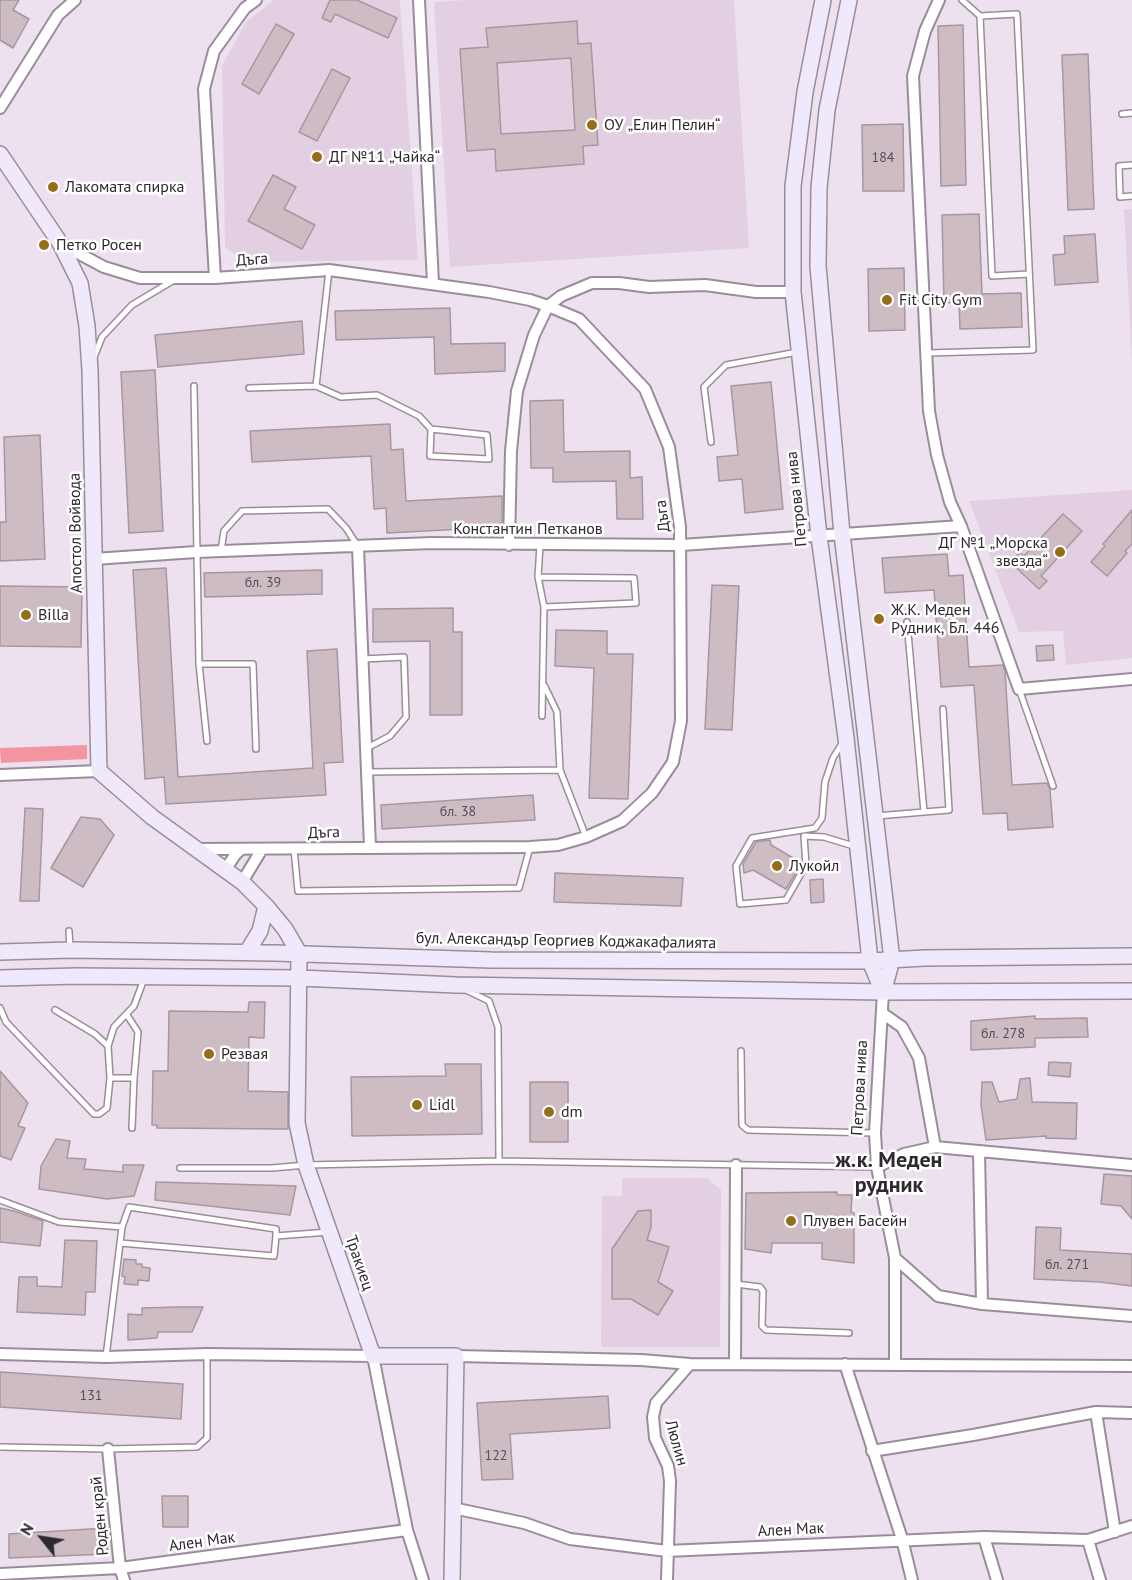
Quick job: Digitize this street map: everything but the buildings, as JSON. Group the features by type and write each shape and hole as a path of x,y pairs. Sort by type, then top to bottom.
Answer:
{"street":[{"path":"0,108 58,15 75,0"},
{"path":"214,278 204,89 214,51 245,8 256,0"},
{"path":"419,0 433,283"},
{"name":"Петрова нива","path":"823,0 805,92 793,186 793,292 819,536 846,738 870,961 883,992"},
{"name":"Петрова нива","path":"849,0 827,110 819,199 818,266 842,534 892,960 883,992 875,1133 877,1167 895,1258 895,1365"},
{"path":"939,0 925,31 913,76 929,411 937,455 950,502 961,526 1019,689 1132,679"},
{"name":"Апостол Войвода","path":"0,154 60,243 80,283 87,326 90,370 99,771"},
{"name":"Дъга","path":"60,243 104,267 140,278 214,278 329,270 433,283 530,300 548,306 579,319 645,389 669,447 681,545 681,721 673,762 652,793 622,821 586,837 558,845 530,847 195,849"},
{"path":"509,544 511,451 517,391 534,335 548,306 561,296 592,283 649,286 705,285 756,292 793,292"},
{"name":"Константин Петканов","path":"94,559 196,552 432,543 681,545 961,526"},
{"path":"358,547 370,847"},
{"path":"0,775 99,771 152,817 242,882 285,929 299,953"},
{"path":"225,870 241,849"},
{"path":"242,882 262,849"},
{"path":"247,952 260,931 266,906"},
{"name":"бул. Александър Георгиев Коджакафалията","path":"0,952 70,950 247,952 491,960 870,961 1132,956"},
{"name":"Тракиец","path":"299,953 297,1123 306,1165 373,1356 407,1530 423,1580"},
{"path":"0,978 300,978 456,985 883,992 1132,991"},
{"path":"882,1013 902,1026 919,1058 936,1147"},
{"path":"877,1167 904,1154 936,1147 1132,1165"},
{"path":"978,1151 982,1304"},
{"path":"735,1364 736,1166"},
{"path":"895,1258 939,1296 982,1304 1132,1316"},
{"path":"0,1354 106,1357 207,1354 456,1356 641,1360 690,1364 1132,1366"},
{"path":"452,1580 456,1356"},
{"name":"Люлин","path":"667,1580 670,1481 668,1466 655,1438 652,1417 656,1403 690,1364"},
{"path":"845,1365 902,1539 912,1580"},
{"path":"872,1451 1096,1412 1132,1413"},
{"path":"1096,1412 1115,1532"},
{"name":"Роден край","path":"108,1449 120,1568 124,1580"},
{"name":"Ален Мак","path":"453,1508 524,1522 570,1539 667,1551 902,1539 984,1537 1088,1540 1132,1526"},
{"name":"Ален Мак","path":"0,1574 120,1568 407,1530"},
{"path":"984,1537 997,1580"},
{"path":"1088,1540 1101,1580"}],"lane":[{"path":"927,353 1033,350 1017,14 980,16 962,0"},
{"path":"980,16 992,276 1029,274"},
{"path":"1122,114 1132,113"},
{"path":"1132,165 1119,166 1120,197 1132,196"},
{"path":"316,386 329,270"},
{"path":"90,370 102,337 132,305 176,279"},
{"path":"711,442 704,387 726,364 800,351"},
{"path":"194,386 199,664 207,741"},
{"path":"249,388 316,386 341,398 377,395 419,416 431,429 487,435 489,459 430,456 431,429"},
{"path":"221,551 224,531 242,511 328,509 346,528 358,547"},
{"path":"540,544 538,577 544,607 543,716"},
{"path":"538,577 634,578 636,603 544,607"},
{"path":"907,622 924,812"},
{"path":"363,659 404,657 406,717 390,736 366,749"},
{"path":"199,664 253,664 256,749"},
{"path":"543,682 557,712 560,770 586,837"},
{"path":"1019,689 1053,786"},
{"path":"875,816 949,810 943,709"},
{"path":"804,833 815,828 822,818 825,782 833,758 846,738"},
{"path":"366,772 560,770"},
{"path":"804,833 806,865 786,900 740,904 736,866 752,838 804,833 857,847"},
{"path":"294,849 298,891 519,888 530,847"},
{"path":"69,932 70,950"},
{"path":"0,1008 6,1022 94,1114 99,1114 107,1108 110,1078 108,1046 114,1027 127,1015 140,996 144,977"},
{"path":"456,985 489,1001 498,1027 499,1161"},
{"path":"55,1010 95,1034 108,1046"},
{"path":"127,1015 138,1032 132,1128"},
{"path":"741,1051 742,1125 748,1130 875,1133"},
{"path":"110,1078 134,1078"},
{"path":"180,1168 272,1168 306,1165 499,1161 877,1167"},
{"path":"0,1200 59,1221 122,1227"},
{"path":"106,1357 120,1243 122,1227 129,1207 276,1229 274,1256 120,1243"},
{"path":"276,1236 329,1232"},
{"path":"736,1284 760,1287 762,1326 766,1330 849,1334"},
{"path":"0,1447 108,1449 197,1447 207,1438 207,1354"}],"shaded area":[{"name":"ДГ №11 „Чайка“","path":"274,0 400,0 418,260 245,262 225,247 222,66 246,22"},
{"name":"ОУ „Елин Пелин“","path":"734,0 749,248 450,267 434,2"},
{"path":"1124,209 1132,209 1132,363"},
{"name":"ДГ №1 „Морска звезда“","path":"1132,490 1132,658 1066,665 1063,631 1019,632 969,501"},
{"path":"87,745 87,759 1,763 0,748"},
{"path":"622,1178 707,1178 721,1190 720,1347 601,1347 602,1196 622,1196"}],"place":[{"name":"ОУ „Елин Пелин“","path":"592,125"},
{"name":"ДГ №11 „Чайка“","path":"317,157"},
{"name":"Лакомата спирка","path":"53,187"},
{"name":"Петко Росен","path":"44,245"},
{"name":"Fit City Gym","path":"887,300"},
{"name":"ДГ №1 „Морска звезда“","path":"1060,552"},
{"name":"Billa","path":"26,615"},
{"name":"Ж.К. Меден Рудник, Бл. 446","path":"879,619"},
{"name":"Лукойл","path":"777,866"},
{"name":"Резвая","path":"209,1054"},
{"name":"Lidl","path":"417,1105"},
{"name":"dm","path":"549,1112"},
{"name":"Плувен Басейн","path":"791,1221"}],"district":[{"name":"ж.к. Меден рудник","path":"889,1174"}]}
